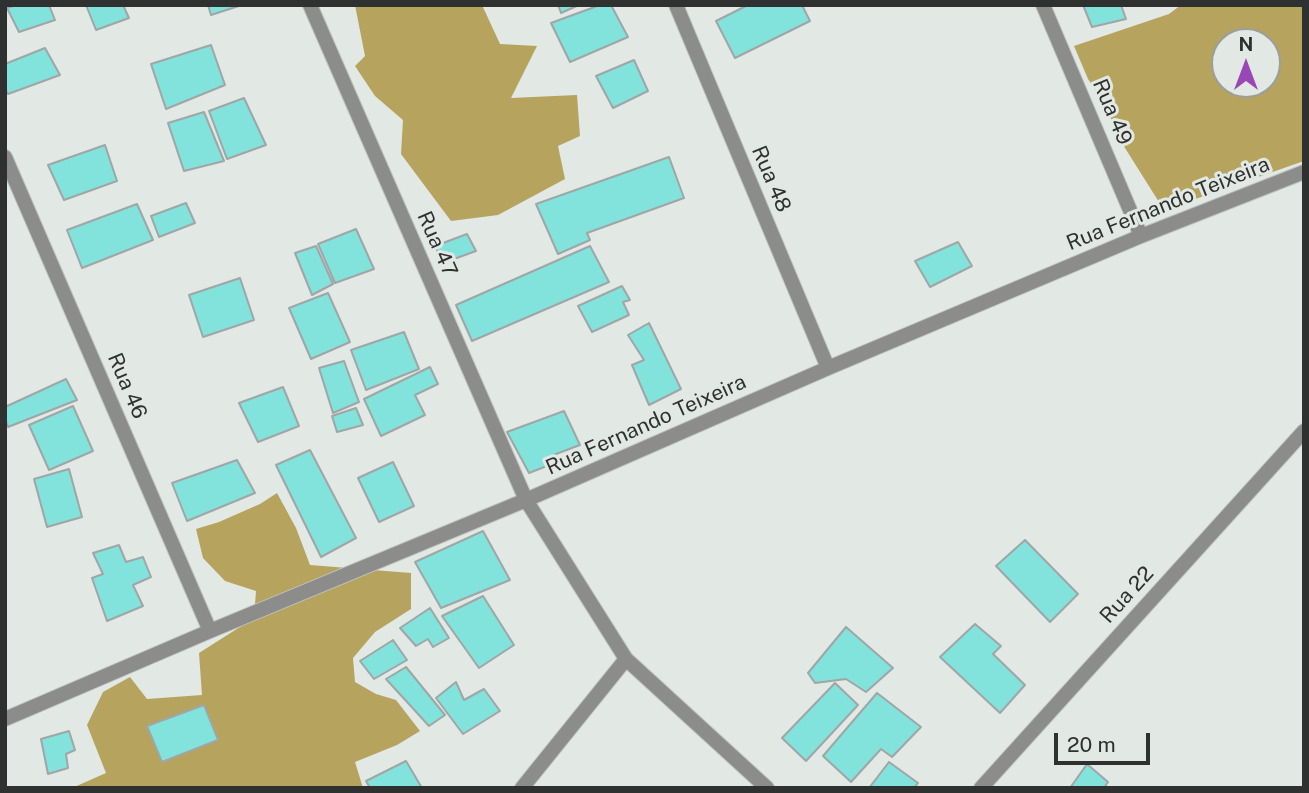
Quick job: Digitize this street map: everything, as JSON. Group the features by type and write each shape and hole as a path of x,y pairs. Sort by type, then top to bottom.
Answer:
{"street":[{"name":"Rua 47","path":"310,5 526,500 626,659 766,788"},
{"name":"Rua 48","path":"676,5 828,368"},
{"name":"Rua 49","path":"1043,5 1141,236"},
{"name":"Rua 46","path":"5,157 210,631"},
{"name":"Rua Fernando Teixeira","path":"5,719 526,500 828,368 1141,236 1304,172"},
{"name":"Rua 22","path":"981,788 1304,431"},
{"path":"522,788 626,659"}],"shaded area":[{"path":"355,5 482,5 500,44 537,46 511,98 577,95 580,136 558,146 565,179 498,215 451,221 401,154 403,120 375,96 355,66 365,56"},
{"path":"1181,5 1304,5 1304,161 1164,210 1125,148 1102,100 1088,79 1074,46 1169,14"},
{"path":"277,493 296,528 310,565 411,573 411,609 375,632 353,658 355,682 376,694 396,700 420,731 397,745 355,762 363,788 72,788 106,773 87,725 103,692 130,677 147,699 202,695 199,653 254,618 256,591 225,581 203,558 196,529 260,504"}],"building":[{"path":"17,5 49,5 55,20 19,32 7,8"},
{"path":"86,5 123,5 129,18 96,30"},
{"path":"208,5 242,5 211,15"},
{"path":"558,5 579,5 561,13"},
{"path":"600,5 611,5 628,37 570,62 551,23"},
{"path":"748,5 802,5 810,21 735,58 716,21"},
{"path":"1083,5 1121,5 1126,19 1092,27"},
{"path":"211,45 225,85 166,109 151,64"},
{"path":"45,48 60,75 8,94 5,89 5,64"},
{"path":"634,60 648,91 613,108 596,76"},
{"path":"244,98 266,145 227,159 209,111"},
{"path":"204,112 224,161 184,171 168,123"},
{"path":"105,145 117,181 64,200 48,165"},
{"path":"669,157 684,198 587,233 590,240 558,254 536,204"},
{"path":"186,203 195,223 159,237 151,216"},
{"path":"137,204 153,240 82,268 67,230"},
{"path":"356,229 374,269 335,283 318,244"},
{"path":"467,234 476,251 443,263 435,246"},
{"path":"958,242 972,266 930,287 915,261"},
{"path":"316,246 333,284 312,295 295,253"},
{"path":"590,246 609,282 472,341 456,305"},
{"path":"240,278 254,320 203,337 189,295"},
{"path":"622,286 630,300 623,302 629,315 592,332 578,306"},
{"path":"328,293 350,342 311,359 289,308"},
{"path":"649,323 681,389 649,405 632,365 644,360 628,335"},
{"path":"404,332 419,369 366,390 351,350"},
{"path":"344,361 359,402 333,413 319,368"},
{"path":"430,367 438,384 415,395 425,415 381,436 364,399"},
{"path":"66,379 77,400 8,427 5,407"},
{"path":"283,387 299,426 258,442 239,403"},
{"path":"73,406 93,451 49,470 29,425"},
{"path":"356,408 363,425 337,432 332,416"},
{"path":"564,411 580,445 548,457 552,464 529,473 507,432"},
{"path":"310,450 356,538 321,557 276,465"},
{"path":"237,460 255,493 187,521 172,483"},
{"path":"393,462 414,506 379,522 358,478"},
{"path":"69,469 82,517 47,527 34,479"},
{"path":"483,531 510,580 441,608 415,562"},
{"path":"1025,540 1078,594 1050,622 996,566"},
{"path":"119,545 126,562 143,557 151,577 133,585 143,606 107,621 92,578 103,574 93,553"},
{"path":"483,596 514,645 479,668 442,616"},
{"path":"430,608 449,638 433,647 428,639 416,646 400,628"},
{"path":"975,624 1001,646 993,654 1025,685 1000,713 940,657"},
{"path":"846,627 893,668 866,692 846,679 815,683 808,673"},
{"path":"393,640 407,660 374,679 360,661"},
{"path":"406,667 445,715 429,726 386,679"},
{"path":"456,682 464,700 484,689 500,711 463,734 436,698"},
{"path":"835,683 858,705 806,761 782,738"},
{"path":"877,693 921,727 892,757 881,749 851,782 823,756"},
{"path":"204,705 218,740 162,762 147,726"},
{"path":"69,731 75,750 66,754 68,768 48,774 41,739"},
{"path":"406,761 422,788 370,788 366,781"},
{"path":"889,762 918,783 914,788 869,788"},
{"path":"1087,764 1108,782 1104,788 1070,788"}]}
